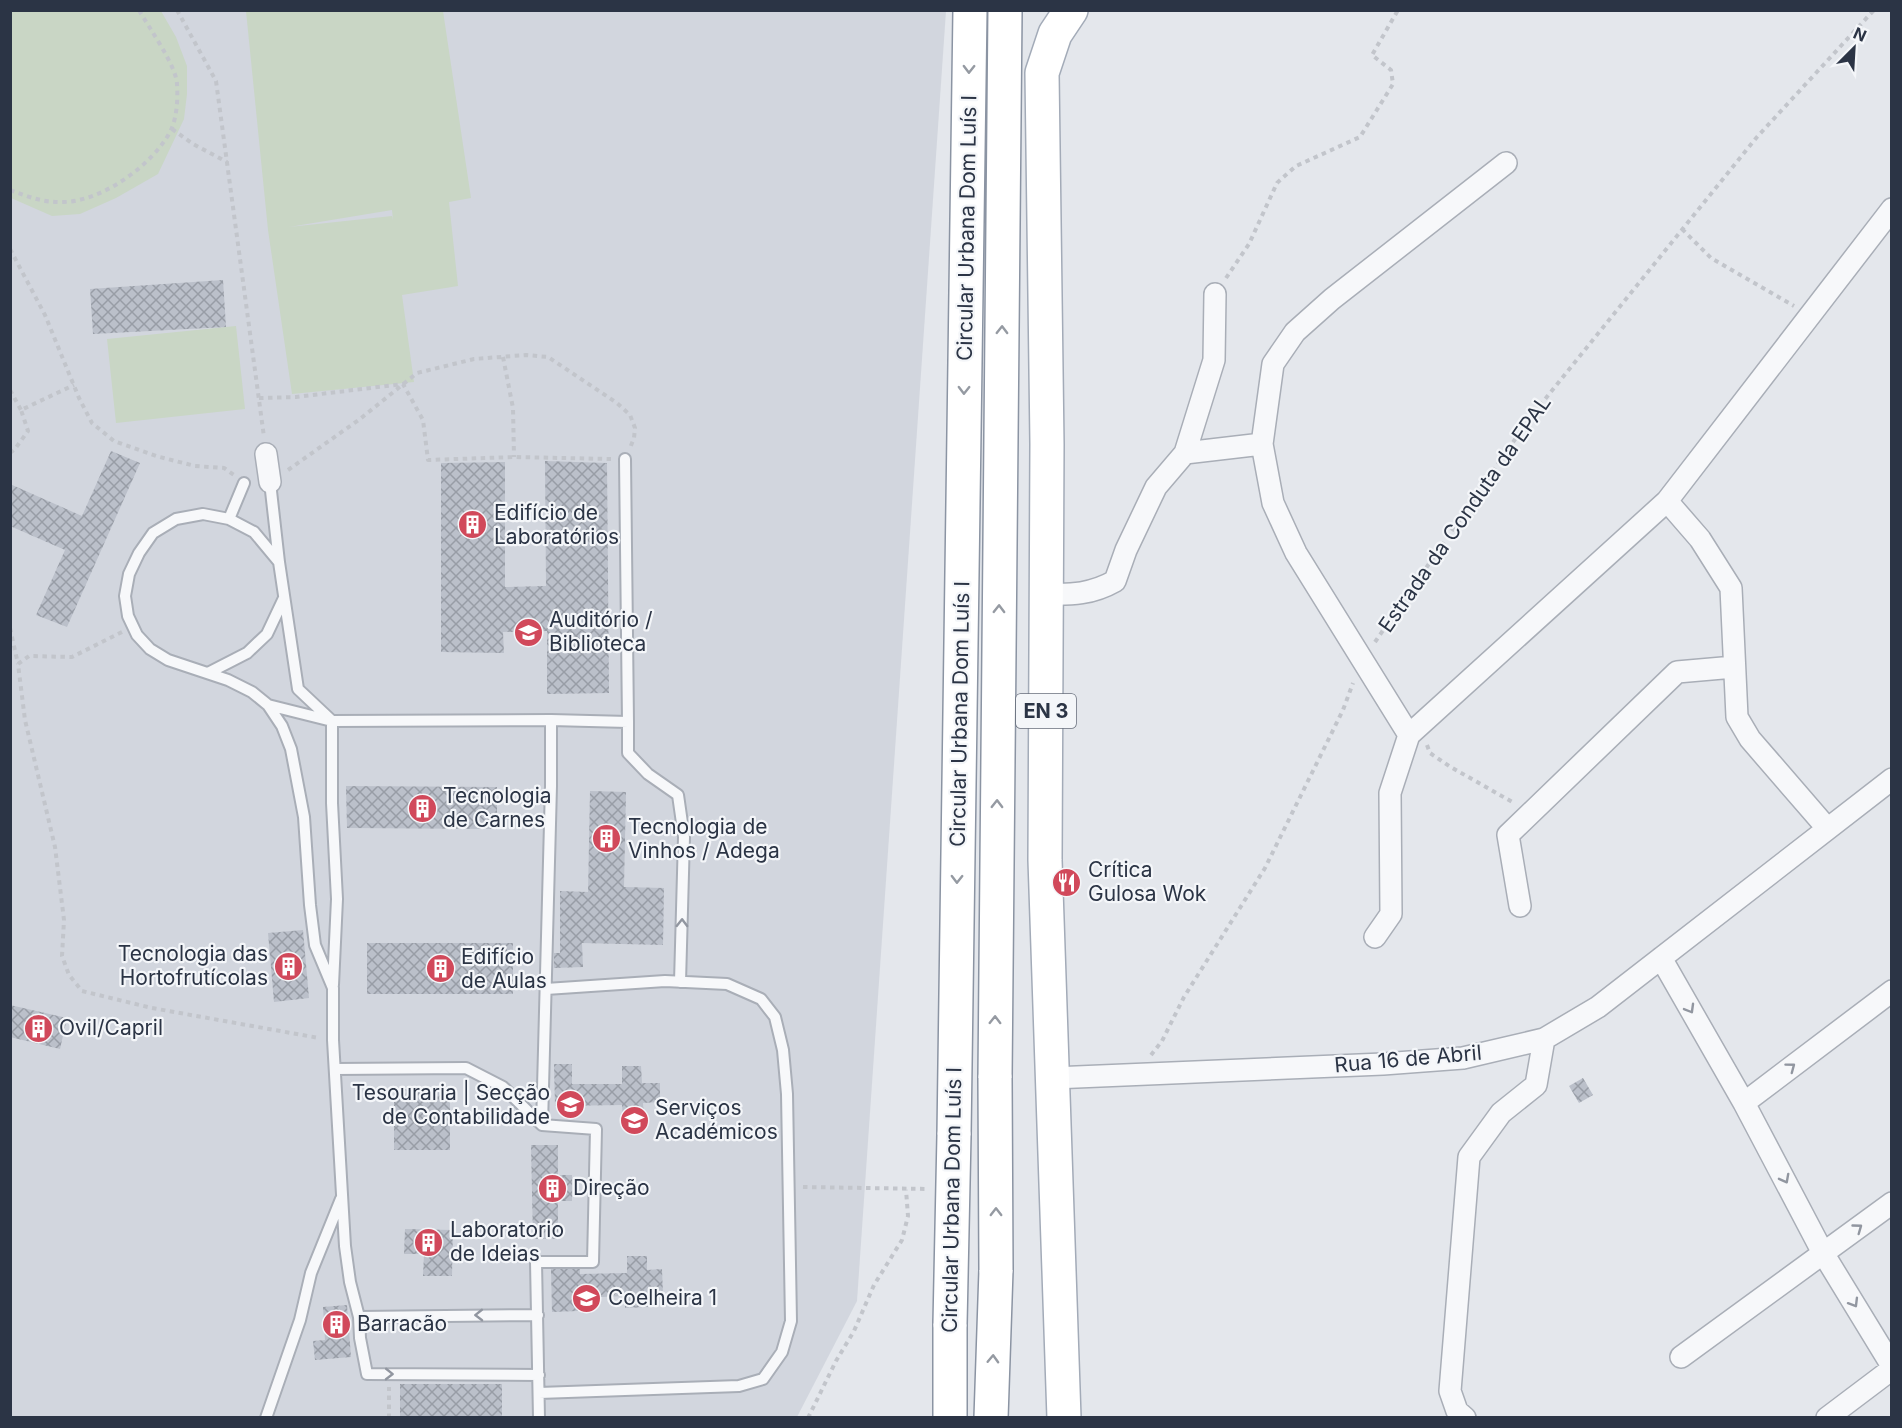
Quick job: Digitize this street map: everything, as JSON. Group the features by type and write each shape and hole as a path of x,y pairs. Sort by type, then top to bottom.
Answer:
{"main road":[{"name":"Circular Urbana Dom Luís I","path":"950,1418 949,1333 954,1136 970,10"},
{"name":"Circular Urbana Dom Luís I","path":"991,1418 996,1270 995,1078 1005,10"},
{"name":"EN 3","path":"1064,1418 1045,860 1047,444 1042,73 1056,34 1071,10"},
{"path":"933,1418 949,1333"}],"street":[{"path":"1409,735 1296,553 1273,503 1262,444 1273,364 1295,332 1332,299 1506,163"},
{"path":"1375,937 1391,914 1390,793 1409,735 1667,501 1892,209"},
{"path":"1046,594 1074,595 1099,590 1115,582 1126,550 1156,487 1185,453 1214,360 1215,294"},
{"path":"1185,453 1262,444"},
{"path":"266,454 270,482"},
{"path":"1667,501 1700,538 1731,588 1737,717 1750,740 1827,828"},
{"path":"1520,906 1508,835 1677,672 1734,667"},
{"name":"Rua 16 de Abril","path":"1053,1078 1383,1064 1463,1058 1544,1039 1598,1008 1892,779"},
{"path":"1660,958 1744,1103 1823,1253 1892,1368 1827,1418"},
{"path":"1744,1103 1892,991"},
{"path":"1465,1418 1457,1411 1450,1391 1469,1157 1501,1113 1536,1085 1544,1039"},
{"path":"1682,1357 1892,1203"}],"lane":[{"path":"625,459 628,753 648,774 678,795 684,837 680,982"},
{"path":"270,482 279,562 298,689 332,721 332,803 337,899 333,1040 345,1246 367,1374 539,1375"},
{"path":"229,519 244,483"},
{"path":"279,562 254,532 229,519 203,514 176,519 153,533 139,553 129,574 125,596 128,616 133,627 150,649 168,660 208,673 252,692 268,705 282,726 291,749 304,817 315,945 333,988"},
{"path":"208,673 247,653 267,634 284,598"},
{"path":"268,705 332,721 628,722"},
{"path":"542,1125 551,720"},
{"path":"539,1393 739,1386 763,1379 782,1352 791,1321 787,1094 783,1050 775,1017 761,999 727,984 680,982 606,984 546,989"},
{"path":"335,1069 466,1068 503,1087 542,1125 596,1129 593,1262 536,1262 540,1418"},
{"path":"266,1418 300,1320 311,1273 343,1194"},
{"path":"359,1317 538,1315"}],"path":[{"path":"10,190 38,201 66,202 96,196 124,180 155,153 172,129 177,102 177,81 169,61 139,10"},
{"path":"177,10 216,81 266,454"},
{"path":"1215,294 1249,244 1277,183 1296,166 1360,137 1393,84 1391,70 1372,55 1398,10"},
{"name":"Estrada da Conduta da EPAL","path":"1141,1074 1162,1041 1184,997 1265,868 1373,644 1529,419 1757,137 1874,10"},
{"path":"172,129 193,144 227,162"},
{"path":"1682,229 1711,258 1810,315"},
{"path":"10,249 45,315 92,423 114,441 185,464 224,468 244,483"},
{"path":"270,482 360,419 403,384 417,373 474,359 526,355 548,357 617,403 630,415 635,428 634,438 625,459 514,457 428,460 423,420 403,384"},
{"path":"503,357 513,408 514,457"},
{"path":"259,398 296,397 403,384"},
{"path":"21,410 74,385"},
{"path":"10,390 21,410 28,431 10,453"},
{"path":"18,664 29,656 72,657 133,627"},
{"path":"10,628 18,664 25,720 56,848 64,920 62,956 69,975 82,991 152,1008 333,1040"},
{"path":"1433,713 1424,737 1430,753 1512,802 1534,810"},
{"path":"790,1187 906,1190 908,1216 902,1240 874,1285 854,1331 836,1361 808,1418"},
{"path":"388,1418 389,1374"}],"shaded area":[{"path":"10,11 946,11 857,1301 797,1417 11,1417"}],"green space":[{"path":"11,10 161,11 176,37 187,66 187,94 184,119 158,174 116,198 80,214 52,216 11,198"},
{"path":"246,11 443,11 471,198 449,202 458,286 402,295 414,382 292,394 268,230","holes":["392,210 393,220 392,216 289,227"]},
{"path":"236,326 245,409 116,423 107,339"}],"building":[{"path":"223,280 226,327 93,334 90,289"},
{"path":"111,451 140,463 67,627 36,615 65,550 10,526 10,484 82,516"},
{"name":"Edifício de Laboratórios","path":"545,461 607,463 609,693 547,694 547,631 503,632 504,653 441,652 441,463 505,462 505,587 546,586"},
{"name":"Tecnologia de Carnes","path":"346,786 497,787 497,829 347,828"},
{"name":"Tecnologia de Vinhos / Adega","path":"590,791 626,792 624,887 664,888 663,945 582,943 583,967 554,968 554,953 560,953 560,891 588,892"},
{"name":"Tecnologia das Hortofrutícolas","path":"303,930 309,998 274,1002 268,933"},
{"name":"Edifício de Aulas","path":"367,943 513,943 513,994 367,994"},
{"name":"Ovil/Capril","path":"10,1005 67,1018 60,1049 10,1037"},
{"path":"554,1064 572,1064 572,1084 622,1084 622,1066 641,1066 642,1083 660,1083 660,1102 643,1103 644,1120 623,1120 622,1105 555,1106"},
{"path":"1583,1078 1593,1095 1579,1103 1569,1086"},
{"path":"394,1089 450,1089 450,1150 394,1150"},
{"name":"Direção","path":"531,1145 558,1145 558,1175 572,1175 572,1201 558,1201 558,1239 533,1239"},
{"name":"Laboratorio de Ideias","path":"405,1229 453,1230 452,1276 423,1276 424,1254 404,1254"},
{"path":"627,1256 647,1256 647,1270 662,1269 663,1294 648,1294 649,1307 625,1308 625,1296 577,1298 578,1311 552,1312 551,1269 580,1269 580,1274 627,1273"},
{"name":"Barracão","path":"347,1305 351,1357 315,1360 313,1341 325,1340 323,1307"},
{"path":"400,1384 502,1384 502,1418 400,1418"}],"place":[{"name":"Edifício de Laboratórios","path":"473,525"},
{"name":"Auditório / Biblioteca","path":"528,632"},
{"name":"Tecnologia de Carnes","path":"422,808"},
{"name":"Tecnologia de Vinhos / Adega","path":"607,839"},
{"name":"Crítica Gulosa Wok","path":"1067,882"},
{"name":"Tecnologia das Hortofrutícolas","path":"289,966"},
{"name":"Edifício de Aulas","path":"440,969"},
{"name":"Ovil/Capril","path":"38,1028"},
{"name":"Tesouraria | Secção de Contabilidade","path":"571,1105"},
{"name":"Serviços Académicos","path":"634,1120"},
{"name":"Direção","path":"552,1188"},
{"name":"Laboratorio de Ideias","path":"429,1242"},
{"name":"Coelheira 1","path":"587,1298"},
{"name":"Barracão","path":"336,1324"}]}
